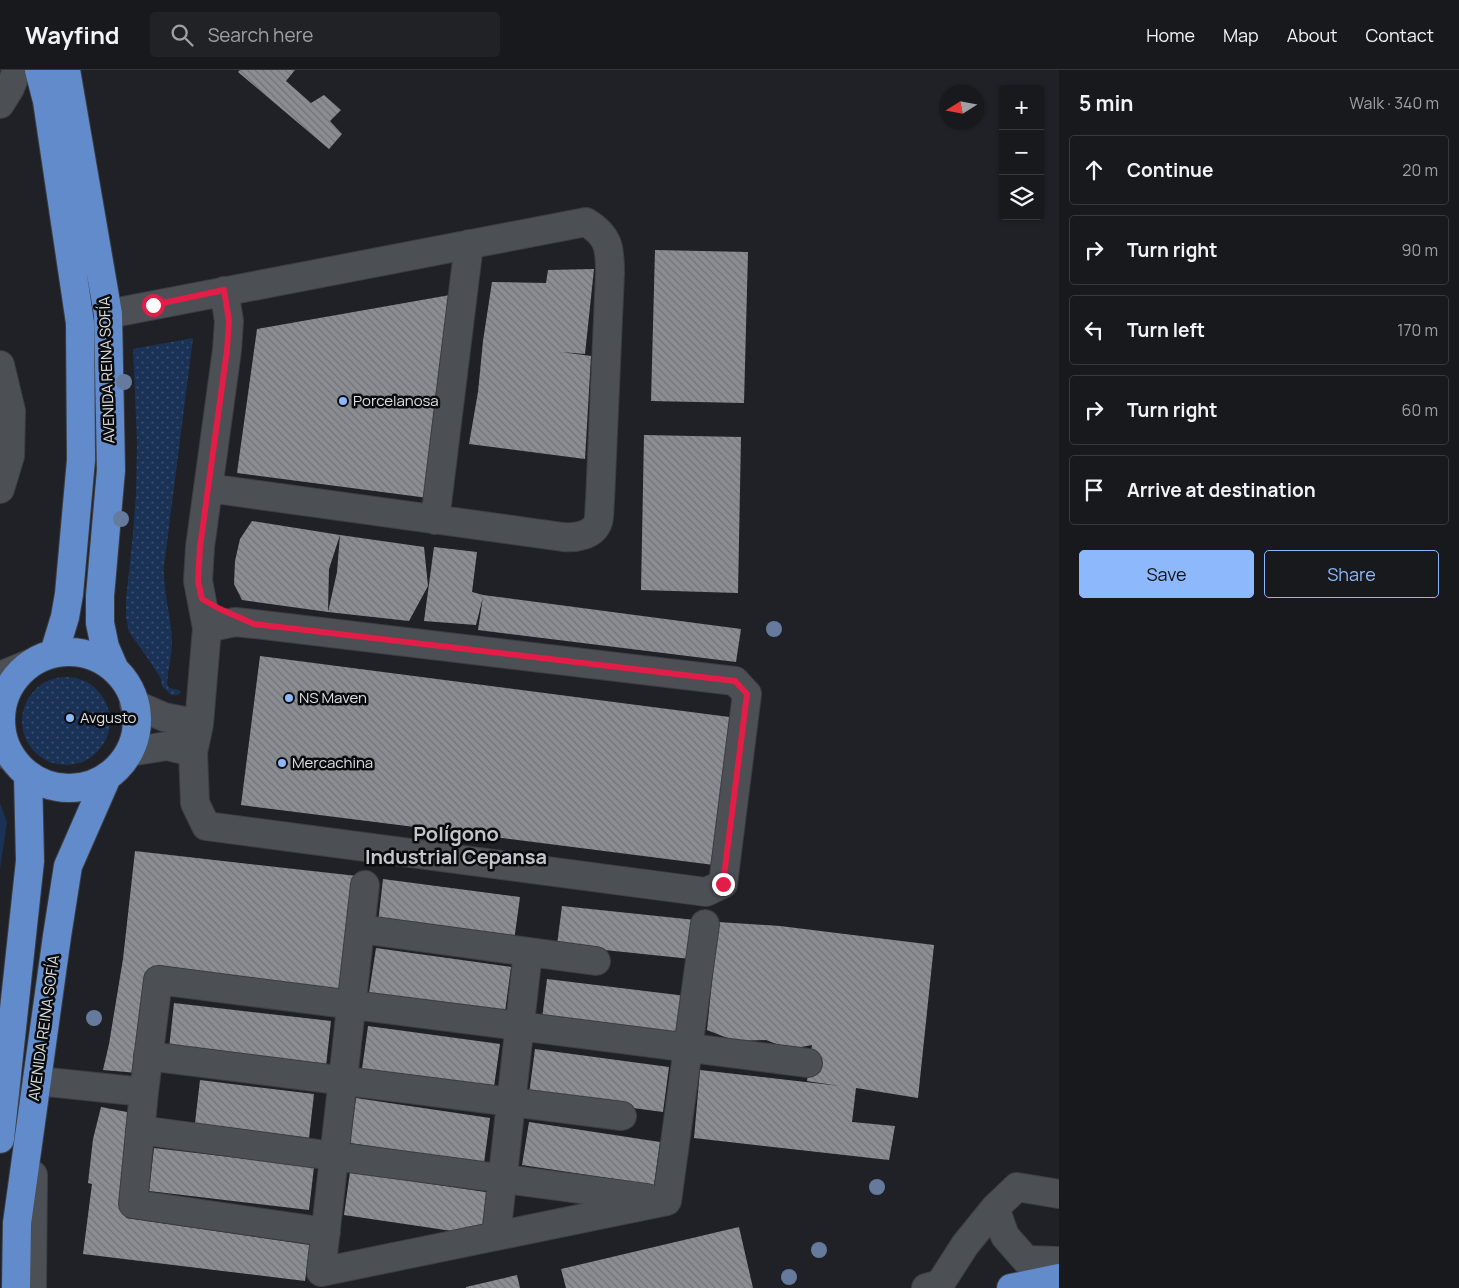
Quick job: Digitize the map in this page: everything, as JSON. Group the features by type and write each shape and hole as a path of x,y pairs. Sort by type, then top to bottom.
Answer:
{"highway":[{"name":"AVENIDA REINA SOFÍA","path":"39,70 47,101 80,323 80,470 70,594 54,653"},
{"name":"AVENIDA REINA SOFÍA","path":"66,70 108,314 111,470 100,596 100,623 105,647 115,670"},
{"path":"76,652 97,658 115,670 127,686 134,704 135,736 129,752 119,766 106,777 88,786 67,788 47,785 14,762 3,740 0,719 4,698 14,680 29,664 54,653 76,652"},
{"name":"AVENIDA REINA SOFÍA","path":"0,1139 30,861 14,762"},
{"name":"AVENIDA REINA SOFÍA","path":"16,1288 17,1222 68,866 106,777"},
{"path":"1011,1288 1059,1278"}],"street":[{"path":"0,104 10,88 17,70"},
{"path":"108,314 224,290 586,222 602,234 607,242 610,255 598,523 590,532 577,538 208,488"},
{"path":"435,520 470,244"},
{"path":"206,635 235,622 735,681 747,694 723,884 706,892 206,826 195,803 193,752 199,724 206,635 198,581 200,547 229,321 224,290"},
{"path":"0,365 11,411 10,456 0,489"},
{"path":"202,599 254,624"},
{"path":"0,676 29,664"},
{"path":"134,704 164,717 199,724"},
{"path":"129,752 167,746 193,752"},
{"path":"366,885 321,1272 667,1201"},
{"path":"667,1201 704,924"},
{"path":"360,929 596,961"},
{"path":"496,1236 528,952"},
{"path":"326,1232 133,1204 148,1056 158,980 808,1063"},
{"path":"148,1056 622,1116"},
{"path":"38,1081 144,1092"},
{"path":"32,1288 34,1108"},
{"path":"140,1130 667,1201"},
{"path":"926,1288 940,1284 966,1245 995,1208 1017,1187 1059,1194"},
{"path":"995,1208 1005,1236 1026,1260 1059,1261"}],"shaded area":[{"path":"193,338 164,566 172,641 167,684 169,688 181,692 178,695 171,695 162,686 161,679 129,632 126,617 136,493 137,442 133,349"},
{"path":"66,677 83,680 91,684 103,696 107,704 110,721 107,738 103,746 91,758 83,762 66,765 49,762 41,758 29,746 25,738 22,721 25,704 29,696 41,684 49,680"},
{"path":"0,803 7,822 0,869"}],"building":[{"path":"240,70 295,70 286,81 311,103 324,95 341,110 330,121 342,134 329,149 238,72"},
{"path":"655,250 748,252 744,403 651,401"},
{"path":"594,269 585,354 561,352 591,356 585,459 469,444 478,392 492,282 546,283 548,270"},
{"name":"Porcelanosa","path":"450,295 428,498 237,473 257,329"},
{"path":"644,435 741,437 738,593 641,590"},
{"path":"252,521 340,535 329,569 328,612 242,600 234,584 235,561 240,539"},
{"path":"340,535 424,547 428,586 409,621 328,612 337,572"},
{"path":"434,547 477,552 472,592 483,595 741,629 736,662 478,630 483,597 476,625 424,621"},
{"path":"260,656 737,718 714,865 241,805"},
{"path":"135,851 357,876 347,917 340,991 158,965 138,1073 103,1070 123,959"},
{"path":"383,879 520,897 514,941 378,923"},
{"path":"562,906 695,920 691,959 557,945"},
{"path":"718,922 780,926 934,945 918,1098 856,1088 852,1122 895,1126 889,1160 694,1138 700,1070 840,1086 807,1081 812,1045 790,1049 766,1040 735,1041 707,1030"},
{"path":"376,948 511,967 505,1012 369,993"},
{"path":"547,979 686,996 681,1036 542,1019"},
{"path":"174,1003 331,1021 326,1066 169,1048"},
{"path":"368,1026 500,1044 494,1087 362,1069"},
{"path":"535,1049 669,1067 663,1112 529,1094"},
{"path":"200,1080 314,1094 309,1138 195,1123"},
{"path":"356,1098 490,1118 484,1163 350,1143"},
{"path":"101,1107 132,1113 126,1218 310,1245 305,1281 83,1254 92,1184 88,1183 93,1139"},
{"path":"529,1122 660,1142 654,1185 522,1165"},
{"path":"154,1148 314,1167 309,1210 149,1191"},
{"path":"350,1172 492,1193 486,1236 344,1215"},
{"path":"739,1227 753,1288 566,1288 561,1269"},
{"path":"517,1275 520,1288 466,1288 466,1287"}],"place":[{"name":"Porcelanosa","path":"343,401"},
{"name":"NS Maven","path":"289,698"},
{"name":"Avgusto","path":"70,718"},
{"name":"Mercachina","path":"282,763"}],"district":[{"name":"Polígono Industrial Cepansa","path":"456,846"}],"route":[{"path":"153,305 224,290 229,321 227,350 200,547 198,581 202,599 254,624 735,681 747,694 723,884"}]}
